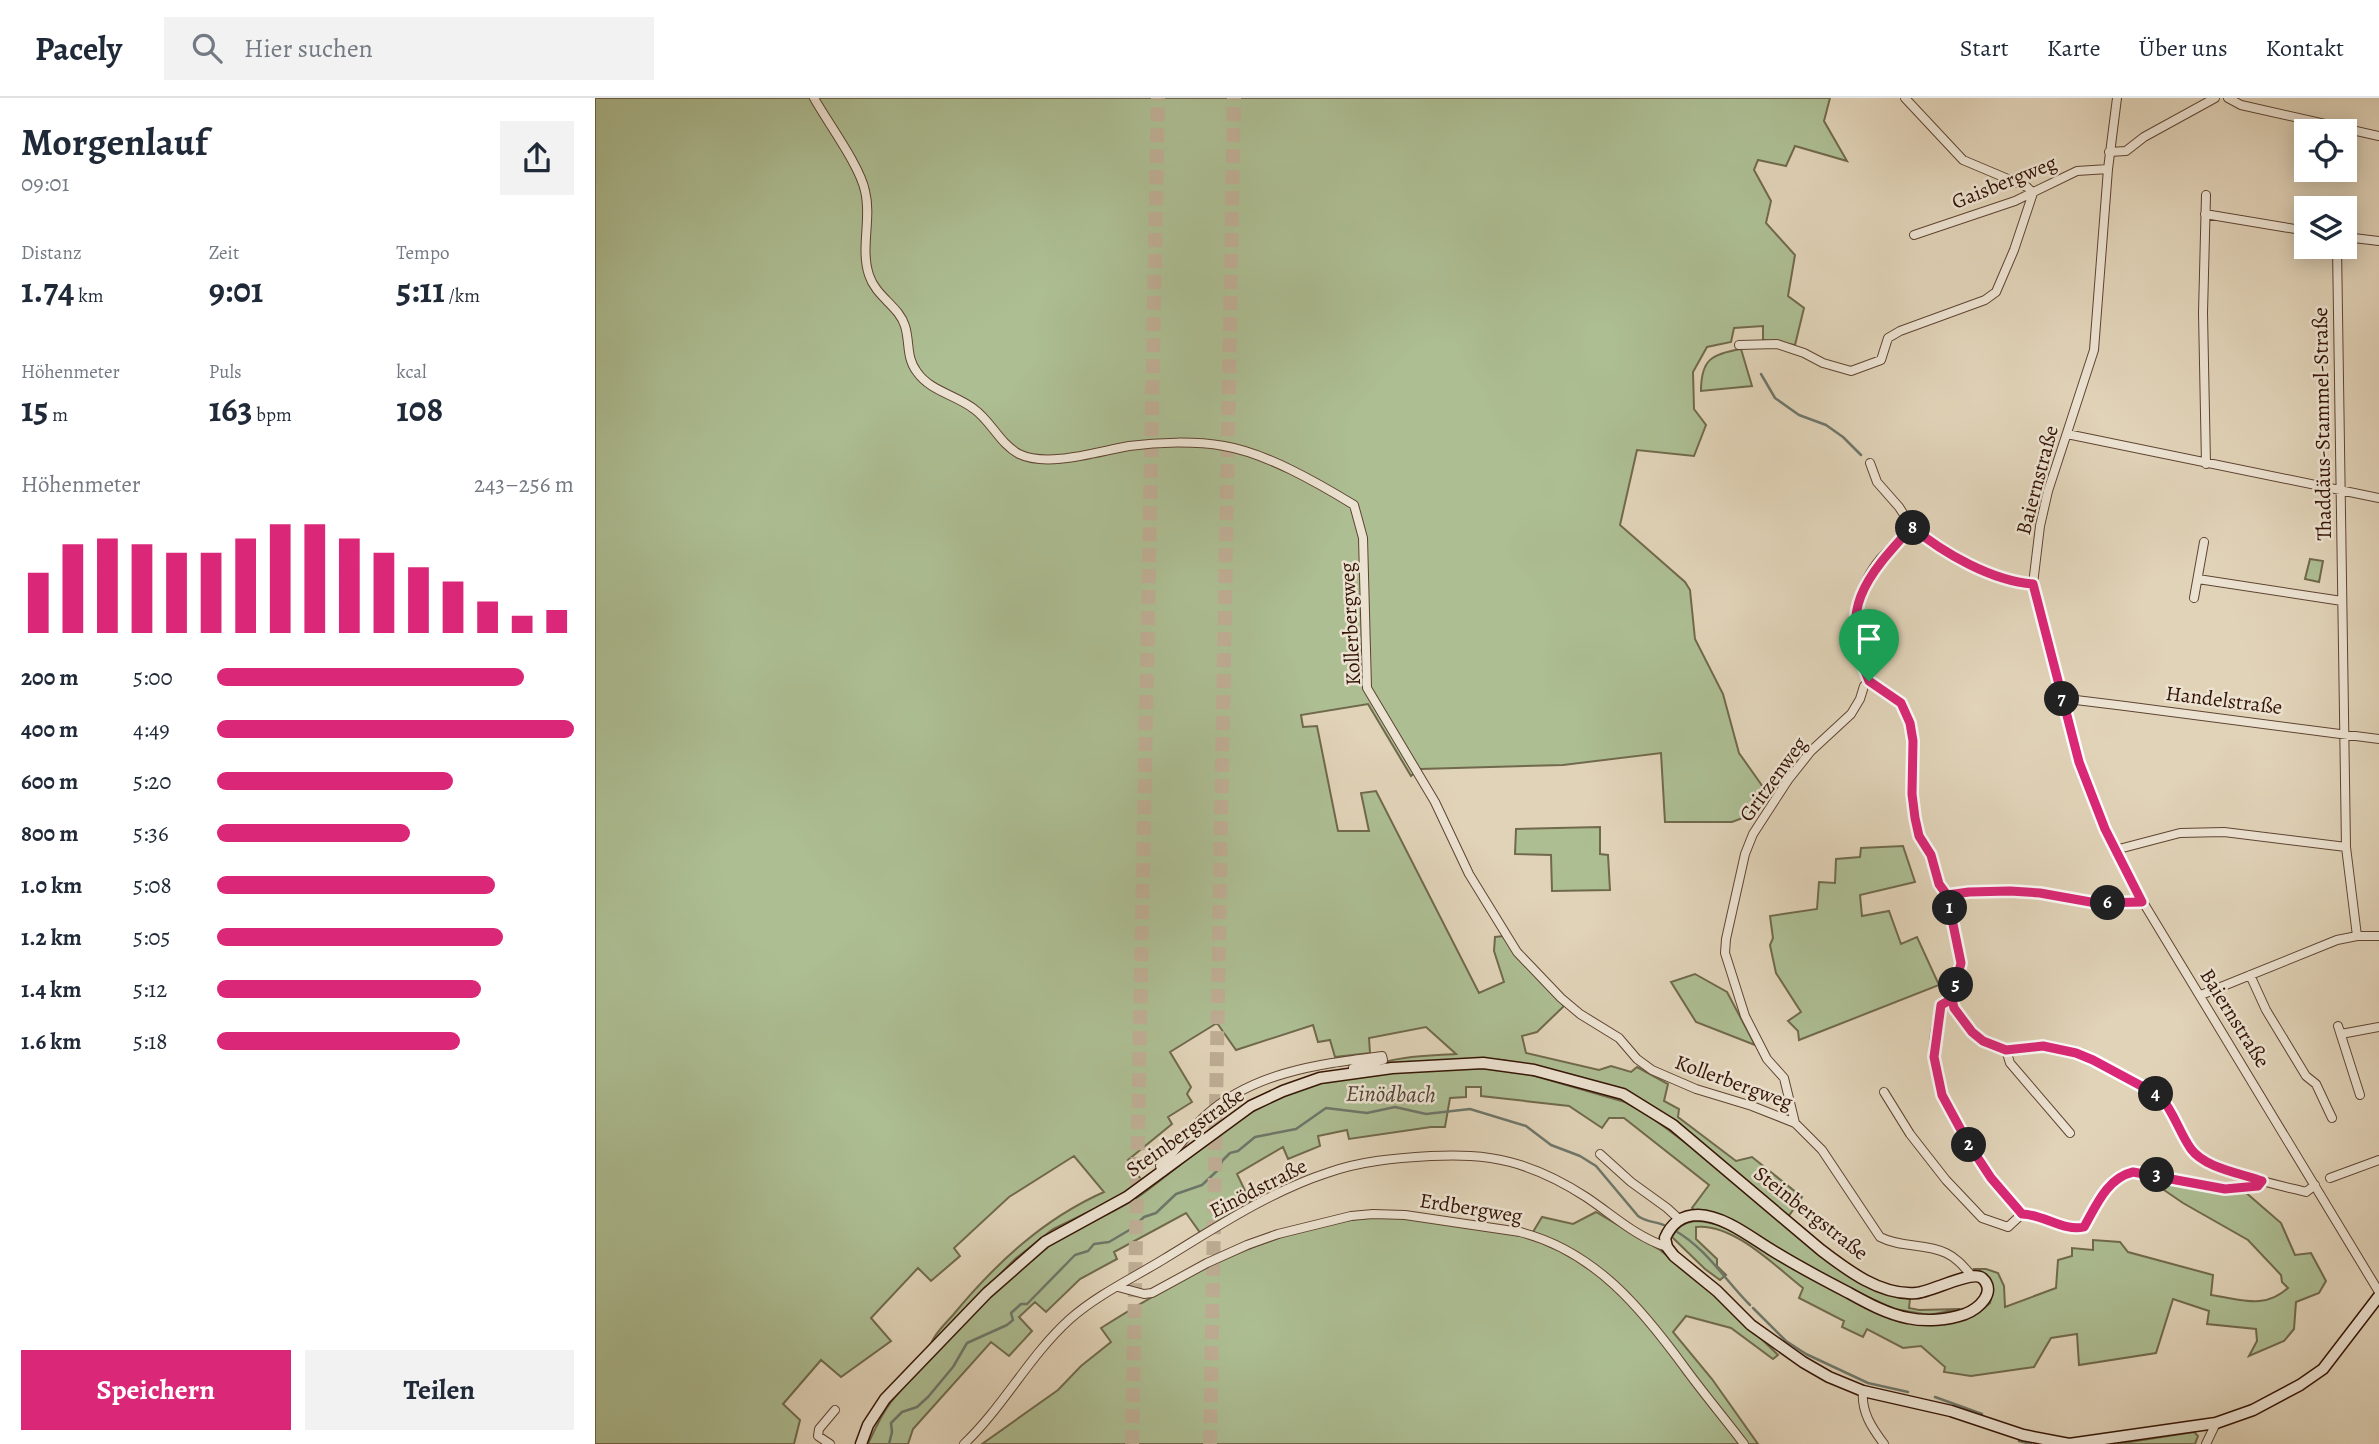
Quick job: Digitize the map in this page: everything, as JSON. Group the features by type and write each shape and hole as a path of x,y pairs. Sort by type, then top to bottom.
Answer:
{"main road":[{"name":"Steinbergstraße","path":"861,1444 868,1425 885,1399 988,1293 1028,1256 1064,1231 1126,1197 1251,1107 1283,1091 1320,1078 1354,1072 1465,1063 1503,1065 1554,1075 1623,1094 1673,1125 1821,1250 1865,1279 1883,1288 1915,1293 1930,1291 1972,1276 1982,1278 1987,1286 1986,1298 1976,1309 1954,1317 1932,1320 1907,1318 1876,1307 1798,1267 1717,1219 1700,1215 1677,1222"},
{"path":"1677,1222 1666,1243 1751,1325 1803,1362 1863,1391 1951,1411 2024,1435 2069,1444 2216,1423 2253,1410 2316,1374 2330,1361 2379,1294"}],"street":[{"name":"Kollerbergweg","path":"814,98 855,167 865,190 865,260 868,272 878,292 901,317 910,360 917,373 927,383 963,401 982,415 1019,453 1040,457 1076,457 1129,446 1187,443 1224,446 1304,476 1354,505 1363,538 1367,688 1435,802 1468,874 1517,952 1561,998 1580,1014 1619,1038 1637,1059 1652,1070 1696,1089 1752,1106 1795,1123 1822,1150 1880,1237 1889,1242 1946,1253 1955,1258 1972,1276"},
{"path":"1739,345 1777,344 1851,371 1881,360 1888,338 1985,300 1996,292 2014,250 2033,193 2027,187 1963,160 1905,98"},
{"name":"Baiernstraße","path":"2117,98 2109,152 2094,350 2048,491 2040,526 2033,584 2079,762 2115,850 2142,902 2201,995 2379,1294"},
{"path":"2109,152 2126,151 2144,137 2215,98"},
{"path":"2228,98 2241,106 2379,136"},
{"name":"Gaisbergweg","path":"1914,235 2015,201 2077,171 2108,169"},
{"path":"2206,195 2203,313 2206,464"},
{"path":"2205,214 2294,229"},
{"path":"2357,238 2379,241"},
{"name":"Thaddäus-Stammel-Straße","path":"2337,259 2346,847 2357,936"},
{"path":"2067,434 2379,498"},
{"path":"1870,463 1877,482 1912,527 1940,549 2011,582 2033,584"},
{"path":"1912,527 1880,560 1867,580 1857,607 1857,646 1869,681 1895,697 1907,713 1913,741 1912,794 1915,818 1919,836 1931,855 1939,884 1947,895 1961,963 1952,999 1954,1008 1972,1032 1983,1041 2006,1050 2030,1046 2052,1047 2093,1060 2160,1096 2168,1105 2190,1148 2199,1157 2262,1181 2306,1192 2315,1185"},
{"path":"2194,598 2204,542"},
{"path":"2198,579 2342,601"},
{"name":"Gritzenweg","path":"1795,1123 1784,1078 1767,1059 1745,1016 1725,953 1725,939 1745,854 1753,834 1788,780 1811,751 1851,714 1869,681"},
{"name":"Handelstraße","path":"2064,702 2076,700 2125,705 2379,739"},
{"path":"2115,850 2180,833 2224,832 2346,847"},
{"path":"1947,895 2010,891 2040,893 2096,903 2142,902"},
{"path":"2201,995 2337,940 2379,936"},
{"name":"Baiernstraße","path":"2250,975 2266,1010 2306,1076 2316,1084 2332,1118"},
{"path":"1952,999 1941,1005 1937,1025 1934,1057 1942,1095 1991,1178 2022,1214"},
{"path":"2360,1095 2340,1030 2379,1027"},
{"path":"2006,1050 2010,1063 2070,1133"},
{"path":"1162,1172 1160,1166 1202,1119 1248,1088 1269,1078 1301,1069 1382,1056 1383,1060 1353,1068 1354,1072"},
{"path":"1884,1092 1910,1134 1946,1180 1982,1218 2008,1227 2022,1214 2033,1214 2075,1230 2084,1227 2106,1190 2124,1174 2133,1172 2225,1189 2258,1186 2262,1181"},
{"path":"1600,1154 1631,1182 1667,1208 1677,1222"},
{"name":"Einödstraße","path":"964,1444 979,1430 1034,1356 1083,1308 1204,1235 1294,1185 1329,1172 1365,1162 1415,1157 1467,1155 1502,1160 1554,1178 1586,1197 1625,1227 1666,1243"},
{"path":"2330,1178 2379,1160"},
{"name":"Erdbergweg","path":"1118,1287 1145,1294 1152,1293 1247,1245 1278,1234 1351,1216 1405,1215 1527,1233 1579,1258 1630,1298 1660,1331 1744,1444"},
{"path":"1863,1391 1863,1406 1870,1424 1884,1444"},
{"path":"830,1444 822,1440 818,1433 835,1410"},
{"path":"2206,1444 2216,1423"}],"green space":[{"path":"595,98 1830,98 1824,121 1847,161 1795,146 1786,166 1758,160 1754,170 1771,201 1766,223 1795,255 1788,296 1804,308 1795,345 1763,340 1763,326 1734,328 1731,342 1707,347 1693,372 1694,409 1706,425 1694,456 1637,450 1620,525 1685,582 1690,590 1695,639 1723,694 1739,753 1768,794 1756,813 1732,822 1665,822 1661,753 1563,765 1420,769 1411,776 1368,704 1301,715 1303,727 1317,726 1338,831 1369,831 1361,793 1376,791 1479,993 1504,982 1494,951 1495,937 1504,936 1564,1006 1537,1032 1522,1036 1526,1053 1599,1070 1611,1066 1631,1072 1637,1067 1668,1084 1664,1101 1679,1109 1678,1117 1736,1161 1752,1157 1802,1197 1788,1217 1672,1120 1627,1091 1502,1060 1469,1059 1369,1067 1401,1059 1456,1054 1426,1027 1369,1038 1370,1053 1335,1057 1330,1040 1318,1042 1313,1025 1236,1050 1217,1023 1170,1052 1191,1087 1187,1094 1192,1102 1168,1117 1172,1124 1128,1160 1142,1181 1111,1201 1053,1229 1015,1259 931,1344 937,1333 969,1296 1021,1244 1061,1215 1104,1192 1074,1156 1009,1197 954,1248 960,1256 931,1281 918,1268 871,1318 891,1341 841,1377 821,1360 783,1404 800,1420 794,1444 595,1444"},
{"path":"1741,349 1752,386 1701,391 1703,372 1710,360 1723,353"},
{"path":"2310,559 2323,561 2319,582 2305,579"},
{"path":"1600,827 1600,854 1608,855 1610,890 1552,891 1551,855 1515,854 1516,829"},
{"path":"1903,846 1915,882 1860,895 1862,916 1889,911 1901,944 1917,937 1939,985 1799,1040 1798,1031 1788,1021 1801,1012 1776,973 1770,945 1773,938 1770,916 1817,909 1819,882 1835,883 1836,859 1860,857 1861,848"},
{"path":"1695,974 1727,992 1755,1045 1696,1022 1671,982"},
{"path":"1498,1069 1532,1075 1625,1102 1647,1114 1702,1155 1820,1256 1894,1295 1910,1299 1909,1308 1960,1309 1929,1315 1894,1309 1833,1281 1719,1215 1694,1210 1692,1208 1709,1185 1624,1118 1609,1118 1602,1128 1569,1106 1481,1096 1481,1087 1466,1087 1466,1097 1450,1098 1445,1127 1349,1139 1347,1130 1318,1136 1320,1146 1288,1159 1283,1147 1237,1174 1252,1205 1201,1234 1186,1213 1114,1252 1117,1259 1080,1279 1046,1312 1035,1302 1019,1317 1032,1331 1009,1356 991,1342 913,1429 908,1444 868,1444 891,1402 1007,1279 1054,1242 1138,1197 1238,1121 1282,1096 1324,1082 1386,1073"},
{"path":"2142,1175 2244,1191 2281,1223 2295,1255 2311,1253 2326,1281 2319,1293 2296,1302 2294,1329 2284,1341 2249,1356 2257,1341 2256,1329 2207,1324 2209,1311 2173,1299 2156,1353 2079,1365 2077,1334 2051,1338 2034,1367 1971,1376 1944,1372 1945,1367 1921,1346 1903,1348 1867,1329 1863,1337 1842,1327 1844,1321 1799,1298 1803,1288 1739,1239 1710,1228 1696,1227 1696,1239 1717,1259 1717,1266 1726,1275 1720,1280 1672,1237 1682,1226 1694,1221 1722,1226 1884,1314 1963,1319 1981,1311 1990,1303 1993,1287 1990,1278 1973,1269 1998,1273 2004,1286 2005,1307 2056,1288 2058,1260 2072,1256 2072,1248 2093,1250 2093,1240 2120,1242 2128,1252 2213,1275 2211,1295 2261,1301 2279,1295 2288,1288 2282,1282 2281,1275 2248,1240 2183,1203"},
{"path":"1596,1212 1660,1250 1715,1294 1778,1355 1773,1359 1731,1328 1686,1316 1673,1332 1712,1379 1758,1444 982,1444 1058,1390 1081,1366 1111,1342 1101,1328 1203,1269 1256,1246 1313,1228 1376,1217 1434,1221 1530,1237 1542,1217 1573,1224"},
{"path":"2194,1432 2198,1436 2195,1444 2117,1444"}],"waterway":[{"path":"1761,374 1775,398 1799,415 1826,425 1861,455"},
{"name":"Einödbach","path":"889,1444 891,1423 902,1412 917,1407 928,1397 953,1367 967,1343 1007,1325 1013,1320 1011,1313 1021,1304 1027,1304 1075,1255 1088,1251 1094,1244 1109,1242 1131,1229 1144,1217 1156,1213 1176,1194 1202,1185 1219,1169 1230,1153 1238,1151 1255,1137 1296,1129 1326,1108 1367,1113 1395,1107 1426,1114 1470,1109 1526,1126 1551,1145 1580,1156 1596,1166 1638,1216 1668,1227"},
{"name":"Einödbach","path":"1674,1230 1706,1255 1750,1305"},
{"name":"Einödbach","path":"1753,1308 1786,1341 1806,1354 1868,1383 1908,1392"},
{"name":"Einödbach","path":"1935,1397 1982,1414"},
{"name":"Einödbach","path":"2019,1441 2031,1444"}],"tunnel":[{"path":"1132,1444 1158,98"},
{"path":"1210,1444 1234,98"}],"route":[{"path":"1869,681 1857,646 1857,607 1867,580 1880,560 1912,527 1940,549 1995,575 2011,582 2033,584 2079,762 2105,829 2142,902 2096,903 2040,893 2010,891 1947,895 1961,963 1956,984 1952,999 1954,1008 1972,1032 1995,1047 2006,1050 2043,1046 2076,1053 2160,1096 2168,1105 2190,1148 2199,1157 2262,1181 2258,1186 2225,1189 2148,1173 2124,1174 2106,1190 2084,1227 2075,1230 2033,1214 2022,1214 1991,1178 1942,1095 1934,1057 1941,1005 1952,999 1961,963 1947,895 1939,884 1931,855 1919,836 1915,818 1910,723 1901,703 1869,681"}]}
